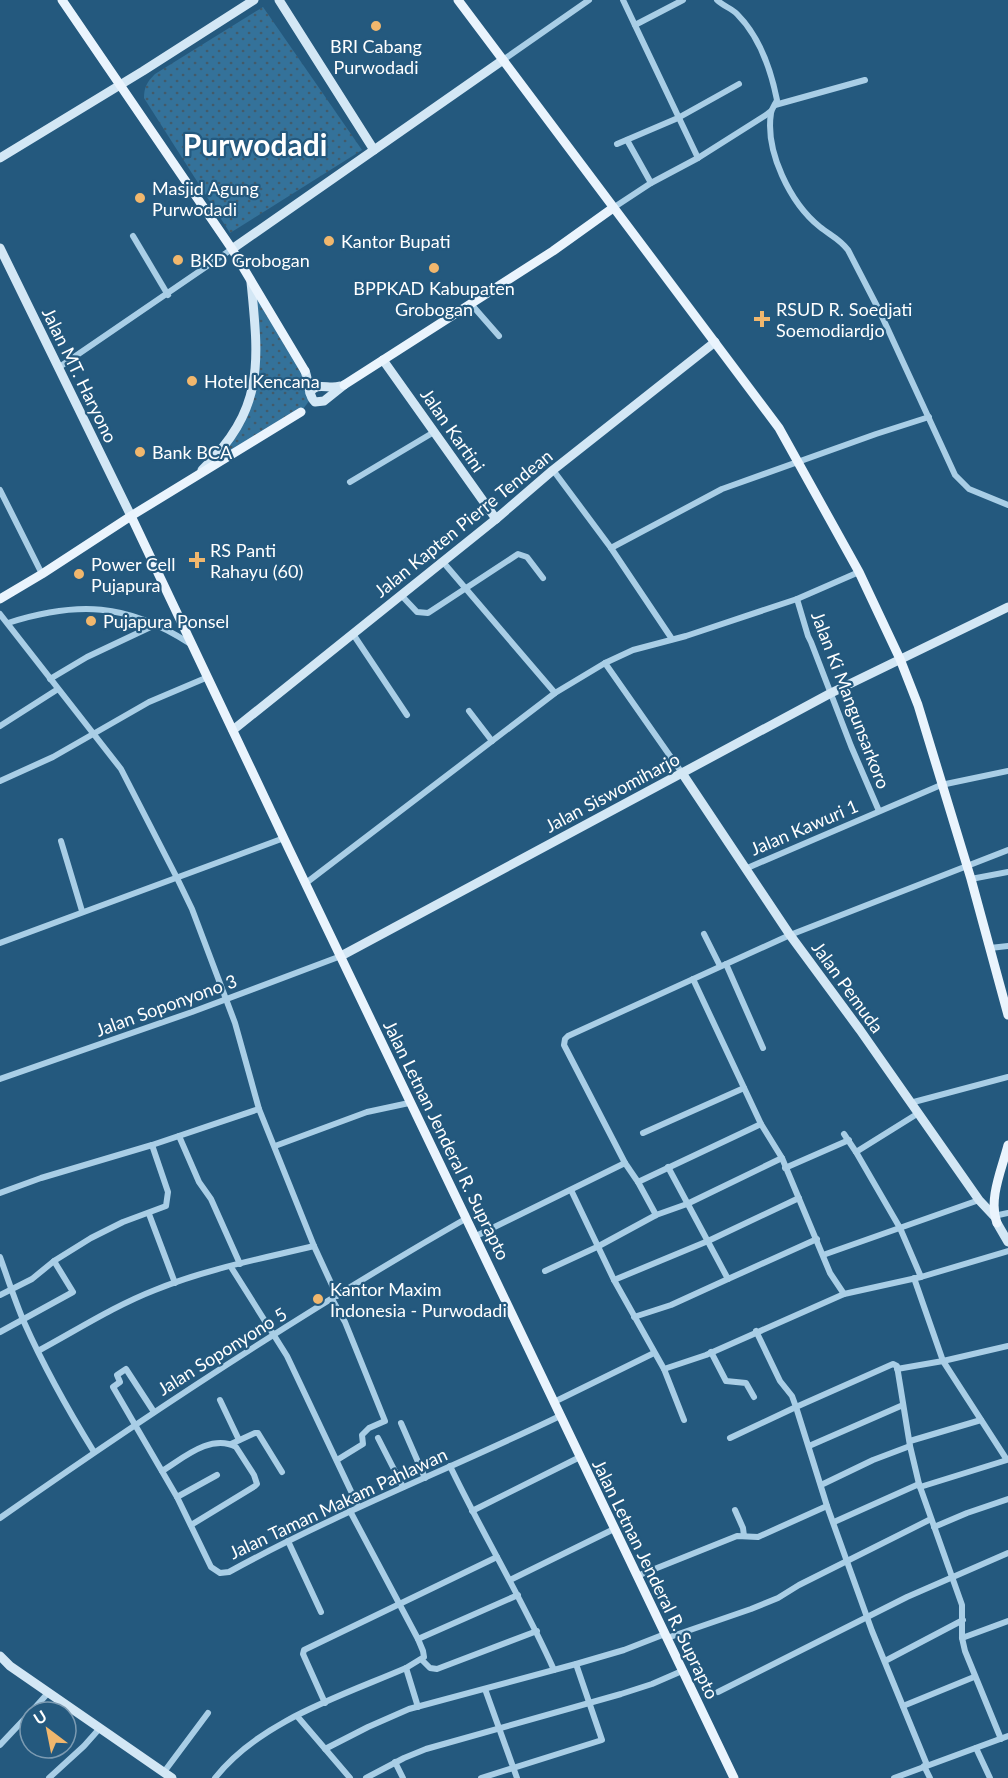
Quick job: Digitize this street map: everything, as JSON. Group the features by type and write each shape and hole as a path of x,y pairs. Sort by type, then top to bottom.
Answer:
{"main road":[{"path":"62,0 232,249 305,371 327,394 322,402"},
{"path":"0,158 254,0"},
{"path":"279,0 374,150"},
{"path":"458,0 779,428 799,461 859,572 900,659 918,705 1008,1015"},
{"path":"232,249 503,60"},
{"path":"0,599 131,516 301,412 322,402 344,385 553,251 614,208"},
{"name":"Jalan MT. Haryono","path":"0,248 131,516"},
{"path":"194,478 231,439 246,412 254,388 256,324 251,281"},
{"name":"Jalan Kapten Pierre Tendean","path":"233,730 496,519 553,470 715,342"},
{"name":"Jalan Kartini","path":"383,360 496,519"},
{"path":"305,371 310,394 315,402 322,402"},
{"path":"301,412 309,401 313,388 329,389 344,385"},
{"name":"Jalan Letnan Jenderal R. Suprapto","path":"131,516 409,1103 734,1778"},
{"name":"Jalan Siswomiharjo","path":"341,956 831,693 1008,607"},
{"name":"Jalan Pemuda","path":"682,773 790,935 979,1200 995,1219 1008,1242"},
{"path":"995,1219 998,1183 1008,1145"},
{"path":"0,1656 10,1666 48,1693 168,1775"}],"street":[{"path":"503,60 589,0"},
{"path":"623,0 698,158"},
{"path":"635,25 683,0"},
{"path":"614,208 651,183 698,158 766,115 777,100 761,51 747,26 736,12 717,0"},
{"path":"773,107 865,80"},
{"path":"617,144 678,118 739,84"},
{"path":"773,107 770,139 783,177 801,207 819,226 842,241 848,250 879,310 956,475 969,489 1008,505"},
{"path":"627,140 651,183"},
{"path":"133,236 168,295"},
{"path":"58,368 168,295 232,249"},
{"path":"471,304 499,336"},
{"path":"611,548 722,489 928,417"},
{"path":"350,482 434,432"},
{"path":"553,470 611,548 672,639"},
{"path":"0,490 42,574"},
{"path":"401,595 417,612 428,613 504,561 518,554 527,558 543,578"},
{"path":"443,562 555,693"},
{"path":"306,883 555,693 605,663 633,650 796,599 859,572"},
{"name":"Jalan Ki Mangunsarkoro","path":"796,599 807,636 812,642 879,811"},
{"path":"8,623 49,611 76,608 106,609 157,624 192,645"},
{"path":"0,614 121,769 192,909 235,1023 259,1109 385,1421 369,1428 362,1435 363,1444 338,1460"},
{"path":"50,679 87,657 157,624"},
{"path":"353,634 407,715"},
{"path":"605,663 682,773"},
{"path":"0,781 53,757 149,702 208,677"},
{"path":"0,726 58,689"},
{"path":"469,711 492,741"},
{"name":"Jalan Kawuri 1","path":"745,868 941,785 1008,771"},
{"path":"0,943 284,838"},
{"path":"61,841 82,911"},
{"path":"656,1215 625,1163 564,1045 565,1039 790,935 1008,850"},
{"path":"970,879 1008,872"},
{"path":"704,934 723,965 763,1048"},
{"path":"990,948 1008,946"},
{"name":"Jalan Soponyono 3","path":"0,1079 341,956"},
{"path":"693,979 760,1124 782,1158 830,1273 844,1294"},
{"path":"910,1102 1008,1077"},
{"path":"642,1133 744,1088"},
{"path":"275,1146 367,1112 409,1103"},
{"path":"0,1193 259,1109"},
{"path":"856,1152 917,1114"},
{"path":"638,1182 760,1124"},
{"path":"179,1136 240,1264"},
{"path":"785,1168 847,1137 900,1228 943,1361 1007,1461 920,1485 834,1522"},
{"path":"0,1295 32,1280 54,1261 106,1230 166,1206 168,1192 152,1145"},
{"path":"545,1271 597,1247 656,1215 687,1204 782,1158"},
{"path":"474,1237 625,1163"},
{"path":"668,1167 728,1279"},
{"path":"572,1190 597,1247 664,1369 684,1420"},
{"path":"614,1280 708,1241 799,1198"},
{"path":"823,1255 979,1200"},
{"path":"995,1219 1008,1212"},
{"path":"149,1214 175,1283"},
{"name":"Jalan Soponyono 5","path":"0,1518 154,1412 274,1335 466,1218"},
{"path":"634,1317 671,1305 817,1239"},
{"path":"38,1351 115,1308 175,1283 314,1246"},
{"path":"664,1369 685,1363 844,1294 917,1277 1008,1251"},
{"path":"0,1257 23,1319 38,1351 72,1418 94,1452"},
{"path":"0,1332 73,1292 54,1261"},
{"path":"231,1267 287,1356 358,1506"},
{"path":"756,1331 780,1381 792,1396 827,1506 930,1778"},
{"path":"897,1369 1008,1346"},
{"path":"711,1352 726,1381 746,1383 754,1397"},
{"path":"554,1402 654,1353"},
{"path":"730,1438 893,1364 897,1369 910,1444 920,1485 962,1605 962,1638 974,1677 1005,1737 894,1778"},
{"name":"Jalan Taman Makam Pahlawan","path":"154,1412 126,1369 117,1375 120,1382 113,1387 177,1497 211,1567 220,1574 358,1506 508,1442 560,1416"},
{"path":"220,1400 239,1440"},
{"path":"809,1446 903,1405"},
{"path":"821,1485 910,1444 981,1420"},
{"path":"401,1423 425,1478"},
{"path":"162,1471 200,1448 214,1443 231,1444 255,1433 258,1434 282,1472"},
{"path":"378,1438 403,1487"},
{"path":"190,1525 257,1484 239,1451 231,1444"},
{"path":"472,1511 580,1456"},
{"path":"450,1466 537,1631 554,1670"},
{"path":"177,1497 217,1475"},
{"path":"934,1527 952,1518 1008,1499"},
{"path":"637,1576 737,1536 758,1537 827,1506"},
{"path":"735,1510 744,1536"},
{"path":"350,1511 418,1639 423,1651 422,1660"},
{"path":"325,1749 368,1726 418,1707 624,1650 778,1598 799,1585 931,1519"},
{"path":"510,1580 614,1529"},
{"path":"288,1541 321,1612"},
{"path":"718,1692 868,1617 1008,1553"},
{"path":"325,1703 303,1654 304,1650 497,1557"},
{"path":"418,1639 518,1595"},
{"path":"885,1661 963,1620"},
{"path":"962,1638 1008,1621"},
{"path":"422,1660 430,1668 437,1669 537,1631"},
{"path":"215,1778 223,1768 272,1728 422,1660"},
{"path":"481,1778 602,1741 602,1735 576,1664"},
{"path":"406,1668 418,1707"},
{"path":"366,1778 426,1749 652,1684 682,1671"},
{"path":"903,1706 974,1677"},
{"path":"484,1689 517,1778"},
{"path":"42,1700 48,1693"},
{"path":"168,1775 208,1713"},
{"path":"297,1716 350,1778"},
{"path":"0,1745 18,1726"},
{"path":"49,1778 100,1728"},
{"path":"976,1748 990,1778"},
{"path":"395,1762 403,1778"}],"shaded area":[{"path":"263,7 362,150 230,233 144,98 145,91 148,82 155,74"},
{"path":"252,282 305,371 309,401 301,412 197,476 217,457 254,389"}],"place":[{"name":"BRI Cabang Purwodadi","path":"376,26"},
{"name":"Masjid Agung Purwodadi","path":"140,198"},
{"name":"Kantor Bupati","path":"329,241"},
{"name":"BKD Grobogan","path":"178,260"},
{"name":"BPPKAD Kabupaten Grobogan","path":"434,268"},
{"name":"RSUD R. Soedjati Soemodiardjo","path":"762,319"},
{"name":"Hotel Kencana","path":"192,381"},
{"name":"Bank BCA","path":"140,452"},
{"name":"RS Panti Rahayu (60)","path":"197,560"},
{"name":"Power Cell Pujapura","path":"79,574"},
{"name":"Pujapura Ponsel","path":"91,621"},
{"name":"Kantor Maxim Indonesia - Purwodadi","path":"318,1299"}],"district":[{"name":"Purwodadi","path":"255,144"}]}
